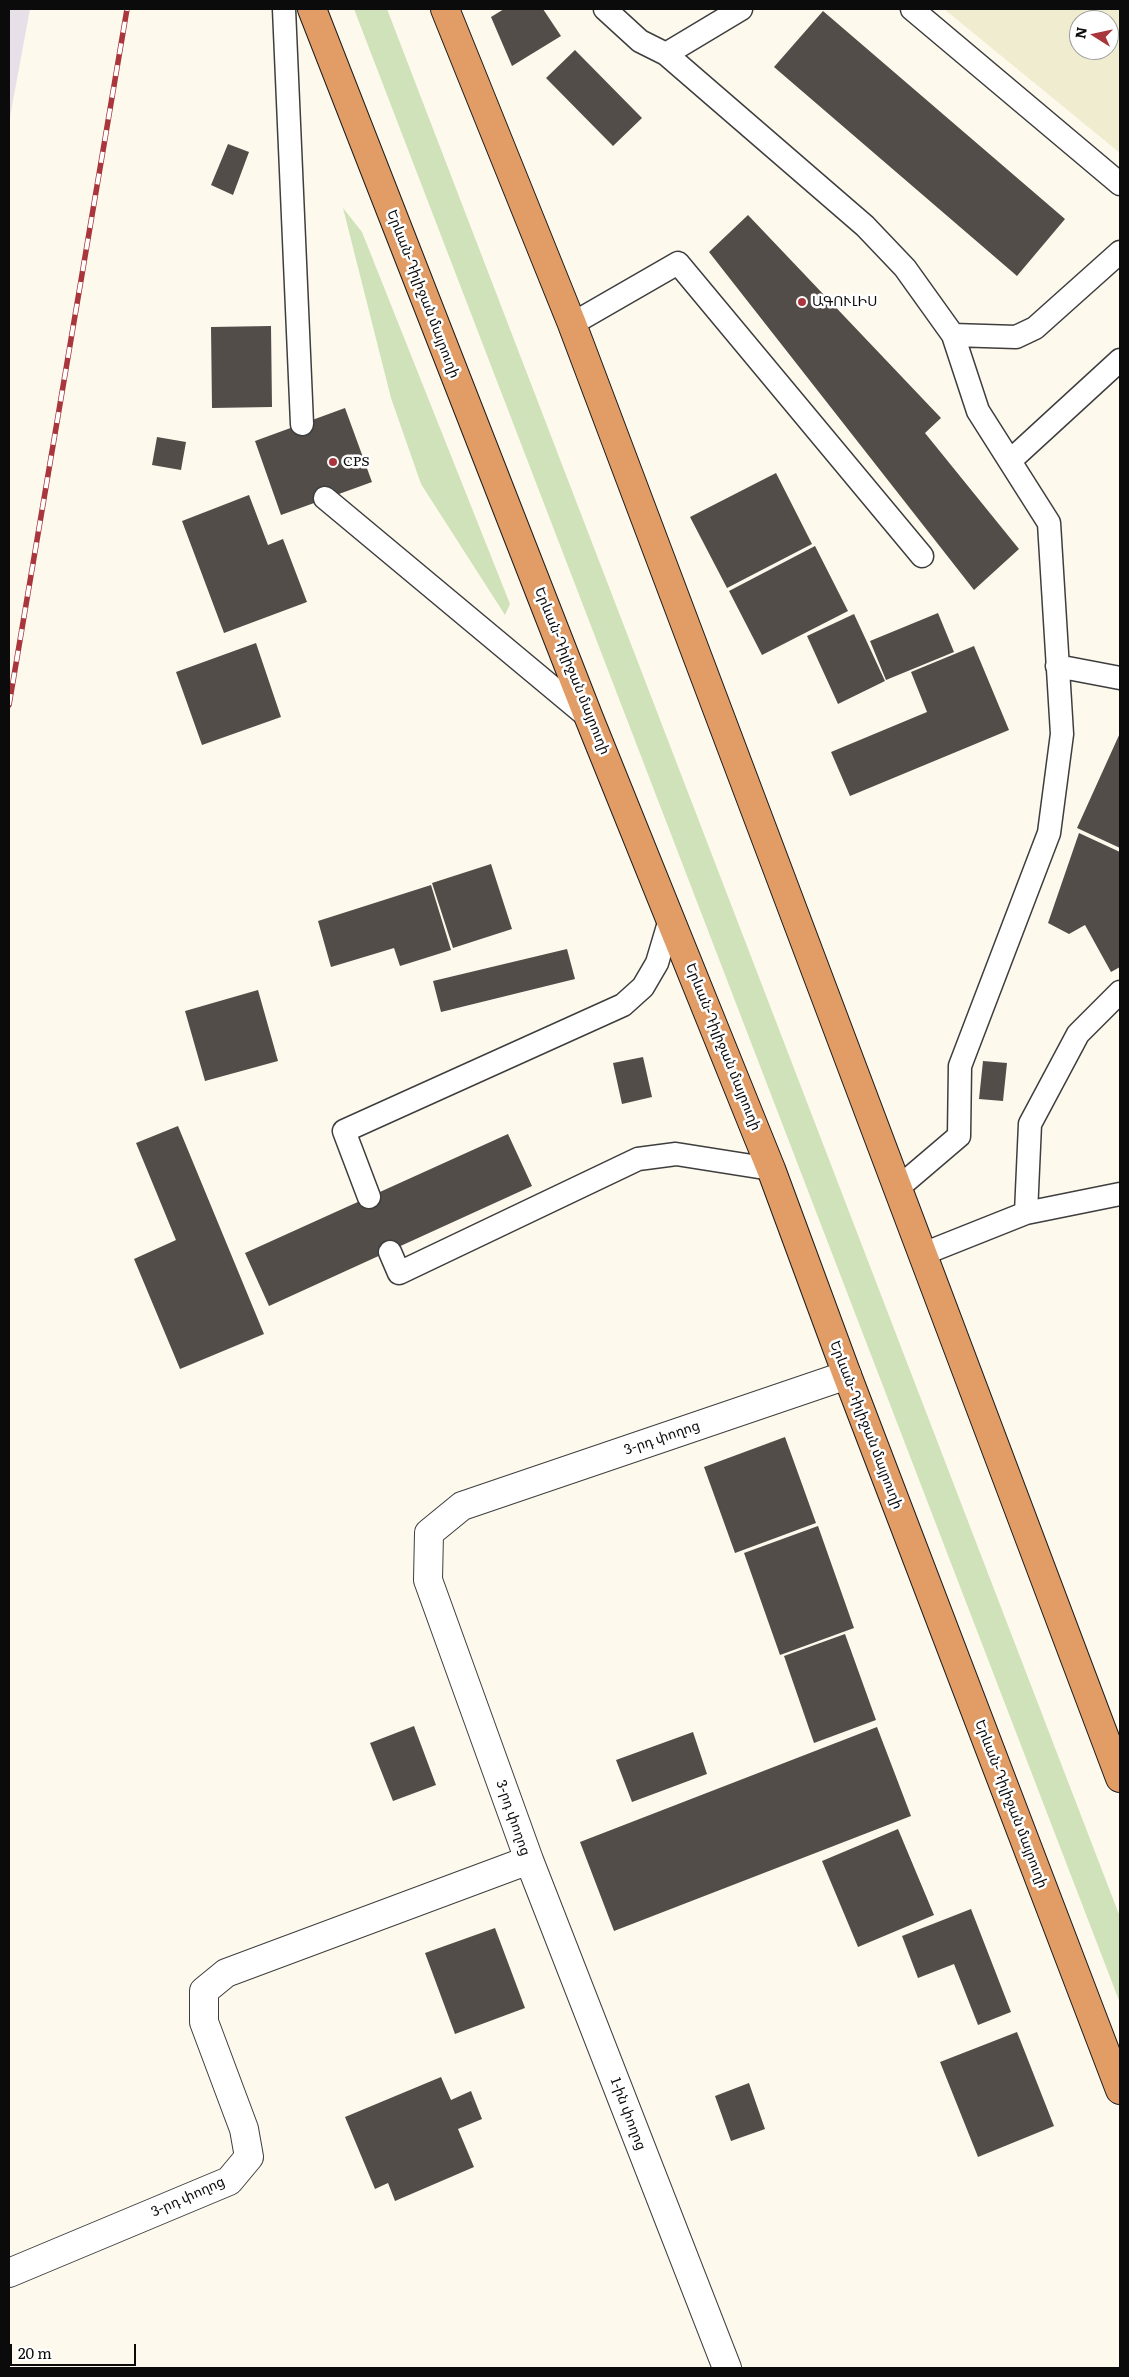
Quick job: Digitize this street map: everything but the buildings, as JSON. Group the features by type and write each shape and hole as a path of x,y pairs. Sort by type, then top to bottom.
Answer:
{"highway":[{"name":"Երևան-Դիլիջան մայրուղի","path":"312,9 590,718 771,1169 847,1374 1120,2090"},
{"path":"445,9 572,324 1120,1778"}],"street":[{"name":"3-րդ փողոց","path":"9,2273 229,2181 249,2157 244,2128 204,2022 204,1991 226,1973 529,1860 428,1580 429,1533 462,1506 847,1374"},
{"name":"1-ին փողոց","path":"529,1860 727,2368"}],"lane":[{"path":"284,9 302,424"},
{"path":"605,9 640,42 666,54 866,226 905,268 953,335 978,411 1011,460 1049,523 1062,734 1049,833 960,1066 959,1136 898,1188"},
{"path":"666,54 741,9"},
{"path":"912,9 1120,184"},
{"path":"953,335 1016,337 1035,328 1120,252"},
{"path":"572,324 678,263 922,556"},
{"path":"1011,460 1120,360"},
{"path":"326,498 590,718"},
{"path":"1057,666 1120,678"},
{"path":"369,1197 344,1132 623,1005 644,986 657,963 671,916"},
{"path":"1026,1213 1030,1124 1078,1034 1120,992"},
{"path":"390,1252 399,1273 638,1160 676,1154 771,1169"},
{"path":"923,1254 1026,1213 1120,1194"}],"shaded area":[{"path":"9,9 30,9 9,122"},
{"path":"944,9 1120,9 1120,153"}],"green space":[{"path":"354,9 387,9 1120,1917 1120,2003"},
{"path":"343,208 362,232 510,604 505,615 421,484 391,398"}],"railway":[{"path":"9,705 127,9"}],"place":[{"name":"ԱԳՈՒԼԻՍ","path":"802,302"},
{"name":"CPS","path":"333,462"}]}
